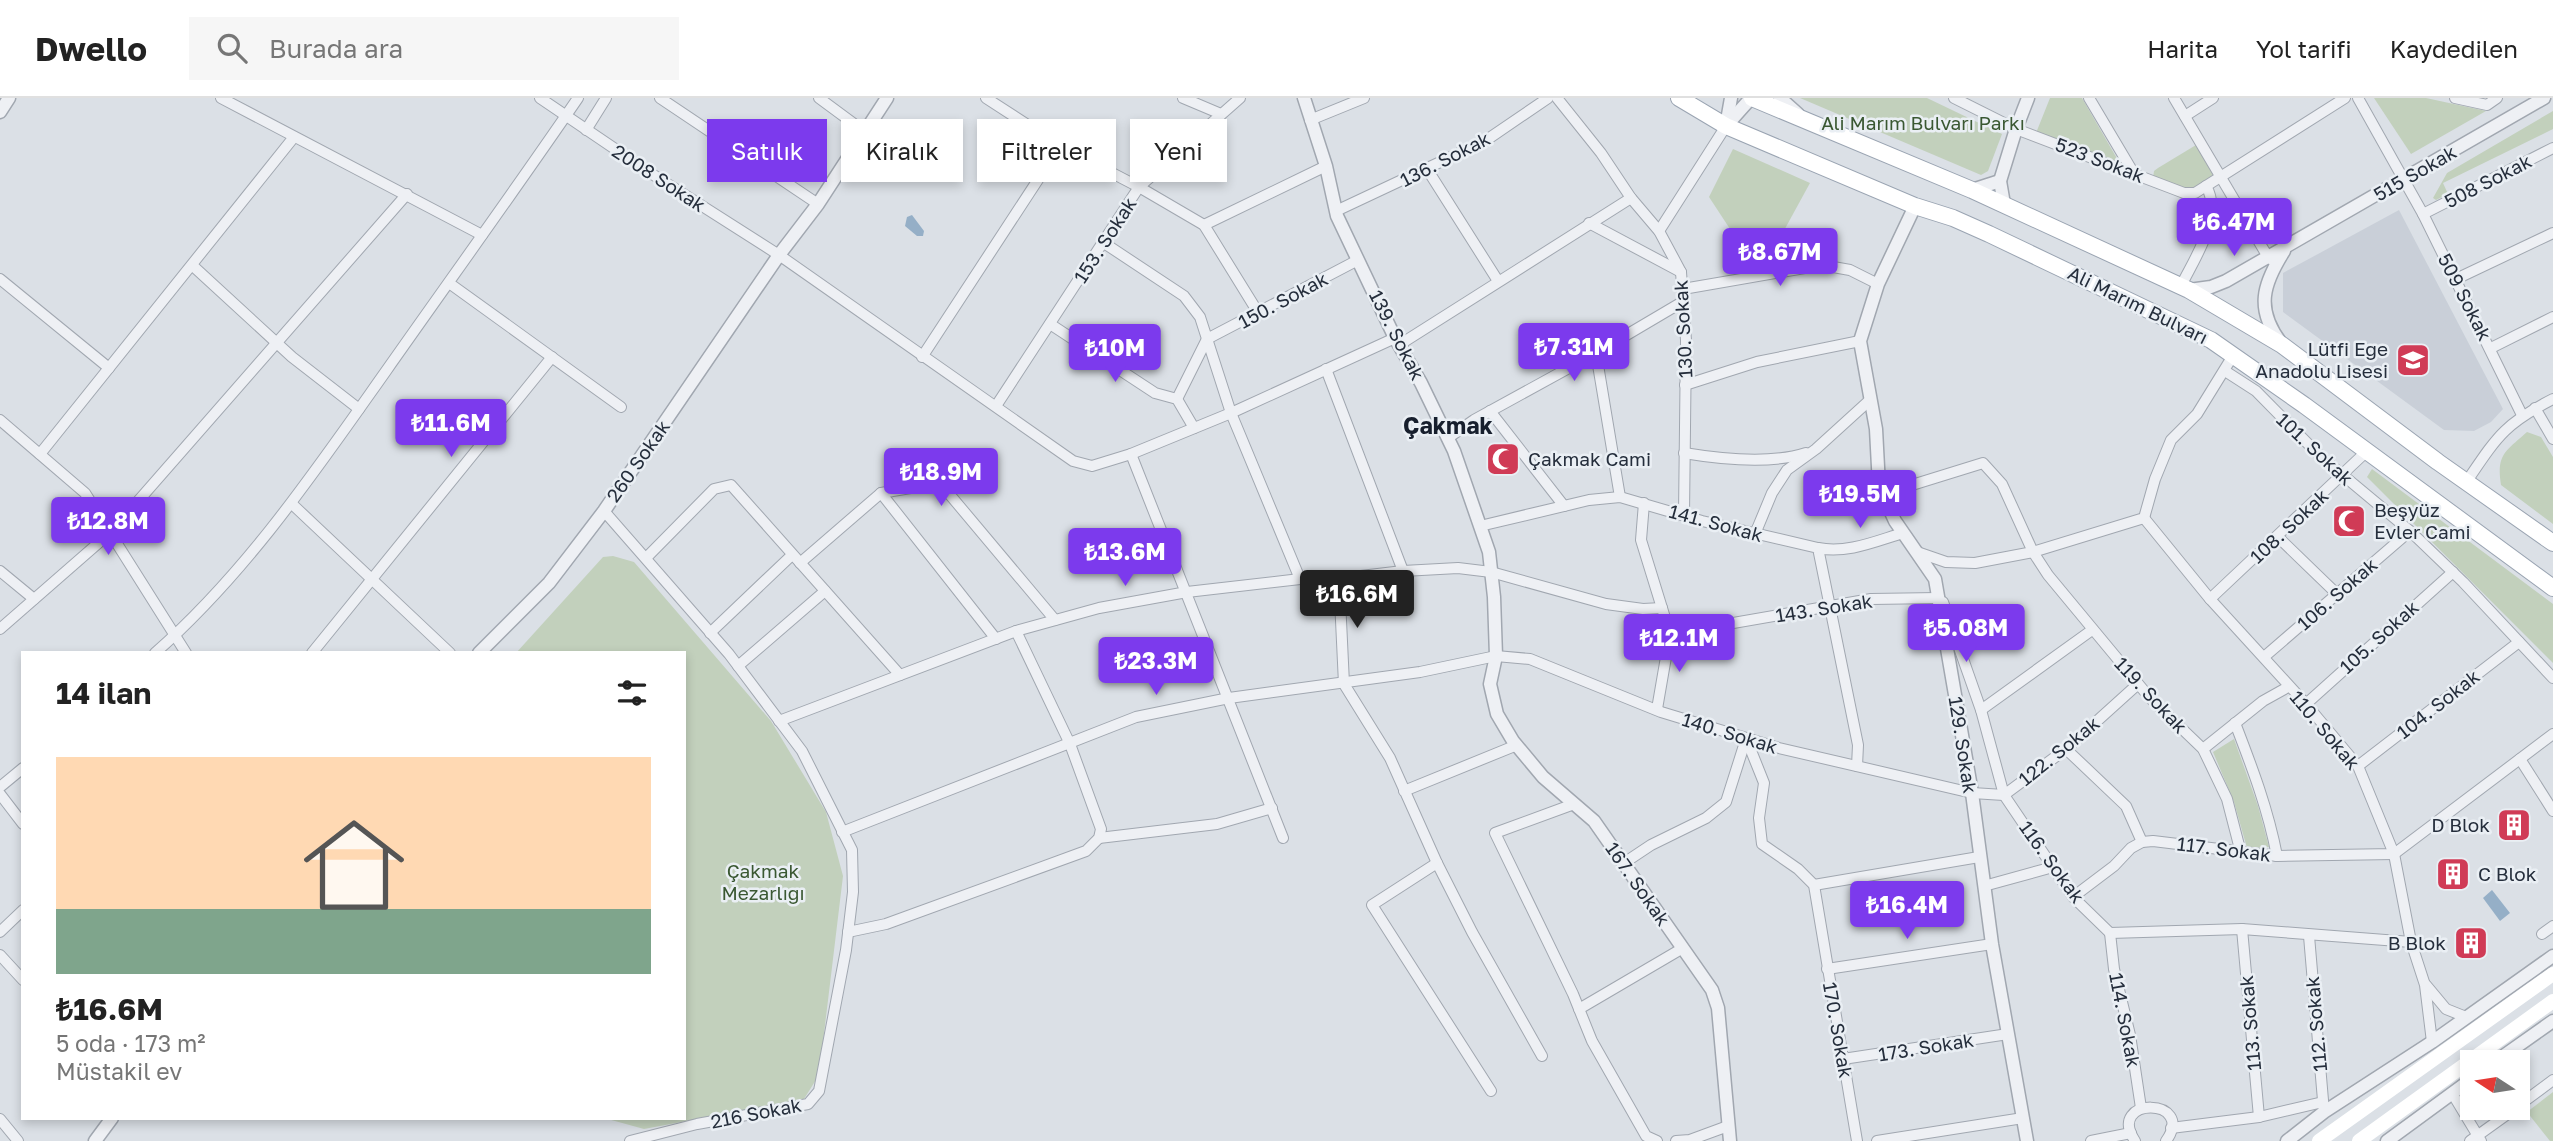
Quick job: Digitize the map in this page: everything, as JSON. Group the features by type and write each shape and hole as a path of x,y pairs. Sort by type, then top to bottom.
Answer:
{"main road":[{"name":"Ali Marım Bulvarı","path":"1679,98 1726,126 1915,206 1953,218 2211,340 2234,354 2553,588"},
{"name":"Ali Marım Bulvarı","path":"1751,98 1801,116 2004,204 2185,288 2282,345 2438,462 2553,543"},
{"path":"2319,1141 2553,974"},
{"path":"2359,1141 2553,1001"}],"street":[{"path":"0,112 9,98"},
{"path":"221,98 482,235"},
{"name":"2008 Sokak","path":"540,98 779,255 1073,461 1092,466 1131,454 1397,341 1631,198"},
{"path":"157,651 234,572 292,504 578,98"},
{"path":"586,130 606,98"},
{"path":"660,98 818,204"},
{"path":"818,98 847,119"},
{"name":"260 Sokak","path":"873,119 887,98"},
{"path":"986,98 1018,119"},
{"path":"1183,98 1221,114"},
{"name":"153. Sokak","path":"996,406 1139,187 1240,98"},
{"name":"139. Sokak","path":"1304,98 1326,166 1336,211 1397,341 1448,438 1489,552 1496,656"},
{"path":"1310,120 1364,98"},
{"name":"136. Sokak","path":"1336,211 1485,141 1548,98"},
{"name":"130. Sokak","path":"1557,98 1601,153 1631,198 1659,231 1681,272 1684,301 1684,515"},
{"path":"1726,126 1731,98"},
{"path":"1659,231 1726,126 1751,98"},
{"path":"1780,98 1801,116"},
{"name":"523 Sokak","path":"1954,98 2016,129 2184,193 2194,193 2206,186 2345,98"},
{"path":"2004,204 2000,181 2028,98"},
{"path":"2089,98 2133,172"},
{"path":"2174,98 2272,260"},
{"path":"2185,116 2213,98"},
{"name":"509 Sokak","path":"2358,98 2405,179 2522,415"},
{"path":"2455,98 2487,105 2497,98"},
{"name":"515 Sokak","path":"2185,288 2211,287 2272,260 2286,248 2544,98"},
{"path":"40,454 294,137"},
{"name":"508 Sokak","path":"2423,214 2553,149"},
{"path":"1204,225 1326,166"},
{"name":"260 Sokak","path":"481,651 549,583 604,510 841,169"},
{"path":"1427,169 1498,281"},
{"path":"1116,175 1204,225 1259,314"},
{"path":"1972,190 2000,181"},
{"path":"922,357 1036,182"},
{"path":"2185,288 2212,211 2211,194 2206,186"},
{"path":"0,629 111,532 407,194"},
{"name":"129. Sokak","path":"1915,206 1878,284 1860,341 1876,429 1879,486 1895,521 1935,579 1972,793 1992,943 2027,1141"},
{"path":"1589,223 1681,272"},
{"path":"2456,279 2553,233"},
{"path":"1104,243 1184,296 1200,317 1231,413 1300,579"},
{"name":"150. Sokak","path":"1207,339 1358,260"},
{"name":"515 Sokak","path":"2272,260 2267,279 2265,308 2272,330 2282,345"},
{"path":"1683,289 1822,265 1850,271 1878,284"},
{"path":"192,266 276,344 359,409"},
{"path":"0,279 109,368"},
{"path":"449,283 621,407"},
{"path":"1448,438 1490,411 1684,301"},
{"path":"2491,348 2553,317"},
{"path":"1050,324 1155,393 1177,399 1194,428"},
{"path":"1177,399 1207,339"},
{"path":"1685,385 1757,362 1860,341"},
{"path":"1596,353 1620,498"},
{"path":"1917,552 1946,562 1975,563 2033,552 2144,518 2155,479 2171,440 2197,414 2234,354"},
{"path":"314,651 552,357"},
{"path":"1326,369 1403,571"},
{"name":"101. Sokak","path":"2225,371 2256,391 2343,476 2410,531 2454,572 2553,678"},
{"path":"1755,534 1772,493 1787,470 1816,449 1871,399"},
{"path":"2467,481 2489,447 2506,428 2522,415 2553,399"},
{"path":"2535,408 2553,439"},
{"path":"1490,411 1564,506"},
{"path":"0,420 85,493 185,651"},
{"path":"1684,453 1710,457 1786,458 1816,449"},
{"name":"108. Sokak","path":"2210,599 2367,451"},
{"path":"1131,454 1230,698 1283,838"},
{"name":"119. Sokak","path":"1879,486 1912,485 1983,463 2002,484 2033,552 2092,630 2138,684 2203,749 2227,799 2241,853"},
{"path":"800,563 881,493 940,483 1055,620"},
{"path":"646,558 714,489 731,485 900,676"},
{"path":"881,493 996,639"},
{"name":"141. Sokak","path":"1480,526 1589,500 1620,498 1830,551 1855,548 1903,533"},
{"path":"1644,503 1640,540 1670,634 1657,709"},
{"path":"292,504 448,651"},
{"name":"216 Sokak","path":"604,510 738,666 802,751 852,850 853,892 846,950 819,1091 808,1104 696,1124 630,1141"},
{"name":"110. Sokak","path":"2144,518 2210,599 2306,704 2358,766 2393,854 2411,942 2425,985"},
{"name":"106. Sokak","path":"2264,657 2410,531"},
{"path":"2278,537 2338,595"},
{"path":"1818,548 1858,745 1857,766"},
{"path":"710,633 792,555"},
{"path":"779,721 1016,631 1099,608 1186,592 1300,579 1458,568 1491,572 1606,604 1643,609 1662,608"},
{"path":"0,570 34,599"},
{"name":"105. Sokak","path":"2306,704 2454,572"},
{"path":"1339,578 1344,684 1390,758 1437,863 1472,932 1542,1056"},
{"name":"116. Sokak","path":"1935,579 1981,710 2004,795 2073,897 2109,933"},
{"path":"738,666 825,592"},
{"name":"143. Sokak","path":"1670,634 1871,599 1938,598"},
{"path":"1981,710 2092,630"},
{"path":"848,932 886,924 1086,851 1099,838 1101,829 1070,744 1016,631"},
{"name":"104. Sokak","path":"2358,766 2519,642"},
{"name":"140. Sokak","path":"842,832 1136,717 1230,698 1420,672 1496,656 1530,659 1661,712 1746,738 1972,793"},
{"name":"167. Sokak","path":"1496,656 1490,684 1497,715 1543,777 1594,821 1712,990 1717,1008 1730,1141"},
{"name":"122. Sokak","path":"1972,793 2004,795 2066,749 2138,684"},
{"path":"2203,749 2263,701 2288,687"},
{"path":"2235,723 2257,778 2277,856"},
{"path":"2393,854 2553,734"},
{"path":"1624,863 1651,845 1706,818 1726,802 1746,738"},
{"path":"1746,738 1764,783 1759,818 1762,844 1798,869 1814,885 1979,857"},
{"path":"1404,791 1517,745"},
{"path":"2066,749 2126,806 2142,842 2131,848 2114,866 2073,897"},
{"path":"2520,759 2553,811"},
{"path":"0,788 21,770"},
{"path":"0,794 21,821"},
{"path":"1574,804 1495,834 1592,1041 1646,1136 1657,1141"},
{"path":"1099,838 1217,824 1272,808"},
{"name":"117. Sokak","path":"2142,842 2153,841 2277,856 2393,854"},
{"path":"1437,863 1372,905 1491,1091"},
{"path":"1983,886 2053,867"},
{"name":"170. Sokak","path":"1814,885 1857,1141"},
{"path":"0,932 21,912"},
{"path":"2542,934 2553,926"},
{"path":"2109,933 2242,929 2411,942"},
{"name":"113. Sokak","path":"2242,929 2259,1117"},
{"name":"114. Sokak","path":"2109,933 2114,969 2130,1035 2141,1108"},
{"name":"112. Sokak","path":"2309,936 2324,1107"},
{"path":"1827,969 1992,943"},
{"path":"1579,1009 1683,948"},
{"path":"0,956 21,978"},
{"path":"2287,1141 2324,1107 2432,1042 2553,956"},
{"path":"2425,985 2432,1042"},
{"path":"2425,985 2446,1009 2466,1017"},
{"path":"2512,1050 2553,1021"},
{"name":"173. Sokak","path":"1843,1059 2008,1034"},
{"path":"2530,1097 2553,1080"},
{"path":"2387,1141 2460,1087"},
{"path":"2452,1093 2476,1139 2500,1120"},
{"path":"2091,1141 2133,1137 2132,1118 2141,1108 2156,1106 2170,1119 2171,1128 2166,1141"},
{"path":"2171,1128 2324,1107"},
{"path":"1877,1141 2023,1118"},
{"path":"0,1119 18,1141"},
{"path":"95,1141 111,1120"},
{"path":"1676,1141 1690,1140 1728,1126"}],"shaded area":[{"name":"Lütfi Ege Anadolu Lisesi","path":"2399,210 2503,409 2491,422 2474,431 2444,430 2283,312 2283,273"}],"green space":[{"name":"Ali Marım Bulvarı Parkı","path":"1800,98 1927,98 2002,134 1988,171 1981,175"},
{"path":"2050,98 2082,98 2119,162 2115,164 2036,133"},
{"path":"2374,98 2426,98 2486,111 2411,154"},
{"path":"2553,111 2553,129 2443,183 2448,194 2436,200 2433,198 2447,173"},
{"path":"2196,145 2215,178 2193,191 2153,178 2154,171"},
{"path":"1733,149 1810,183 1770,256 1732,232 1709,197"},
{"path":"2527,432 2541,437 2553,457 2553,524 2501,485 2501,460 2508,449"},
{"path":"2372,469 2553,604 2553,663 2367,477"},
{"name":"Çakmak Mezarlığı","path":"613,556 634,562 771,721 826,812 843,876 819,1075 804,1099 644,1129 611,1120 686,1120 686,651 518,651 603,557"},
{"path":"2234,739 2258,806 2269,847 2247,848 2234,802 2213,752"},
{"path":"2553,1092 2553,1141 2550,1141 2530,1116 2530,1110"}],"water":[{"path":"912,215 924,231 923,236 917,236 905,226 907,217"},
{"path":"2492,890 2510,913 2500,921 2483,898"}],"place":[{"name":"Lütfi Ege Anadolu Lisesi","path":"2413,360"},
{"name":"Çakmak Cami","path":"1503,459"},
{"name":"Beşyüz Evler Cami","path":"2349,521"},
{"name":"D Blok","path":"2514,825"},
{"name":"C Blok","path":"2453,874"},
{"name":"B Blok","path":"2471,943"}],"district":[{"name":"Çakmak","path":"1448,426"}]}
